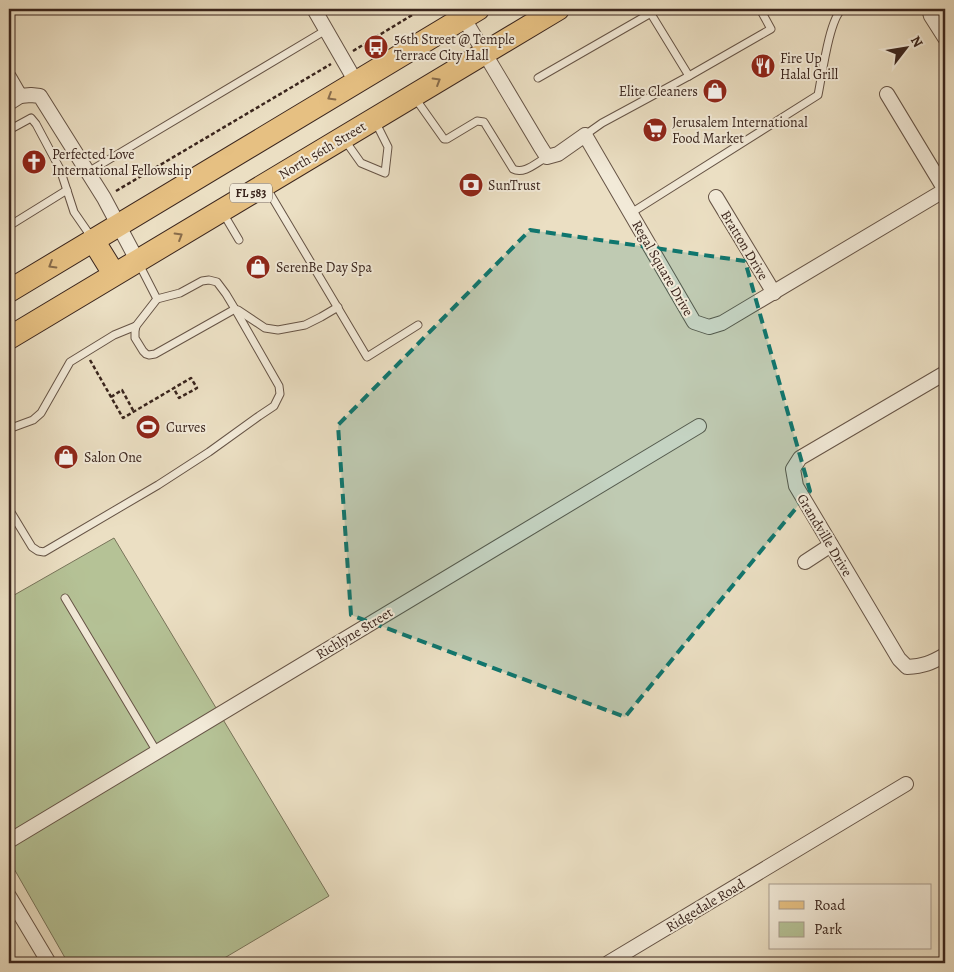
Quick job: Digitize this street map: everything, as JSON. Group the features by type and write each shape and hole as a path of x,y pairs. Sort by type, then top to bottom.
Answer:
{"main road":[{"name":"North 56th Street","path":"9,338 558,9"},
{"path":"9,291 356,82 466,12"},
{"path":"93,240 114,274"}],"street":[{"path":"314,9 356,82"},
{"path":"928,9 945,38"},
{"path":"466,12 485,52 547,156 558,154 586,135"},
{"path":"9,77 14,100 31,95 40,96 104,198 137,260"},
{"path":"887,94 945,190"},
{"name":"Regal Square Drive","path":"586,135 694,322 709,327 722,323 774,293 945,190"},
{"name":"Bratton Drive","path":"716,197 774,293"},
{"name":"Grandville Drive","path":"945,373 800,458 793,469 796,486 899,659 907,667 921,666 945,655"},
{"name":"Richlyne Street","path":"9,841 699,426"},
{"path":"805,562 831,545"},
{"name":"Ridgedale Road","path":"608,963 906,784"},
{"path":"9,896 49,963"}],"lane":[{"path":"586,135 602,123 771,29 760,9"},
{"path":"631,213 818,95 831,30 839,11 842,9"},
{"path":"538,78 652,10 689,76"},
{"path":"88,172 326,30"},
{"path":"413,95 444,138 447,139 477,121 484,122 513,169 518,172 523,171 547,156"},
{"path":"9,130 31,118 36,124 60,168 74,212 93,240"},
{"path":"343,138 362,162 385,172 388,147 374,118"},
{"path":"264,185 368,357 418,325"},
{"path":"9,226 67,190"},
{"path":"221,211 238,240"},
{"path":"137,260 157,299"},
{"path":"9,509 32,547 44,552 158,485 274,406 280,394 279,386 236,309 217,282 202,281 180,293 157,299 136,326 135,338 146,354 155,354 236,309"},
{"path":"236,309 265,328 278,330 305,325 321,318 338,307"},
{"path":"9,426 14,427 33,420 41,413 70,362 114,335 136,326"},
{"path":"65,598 157,752"}],"path":[{"path":"104,198 422,9"},
{"path":"85,352 123,418 191,378 197,388 179,398 174,389"},
{"path":"111,397 122,390 134,412"}],"highlighted area":[{"path":"530,230 745,261 810,491 625,717 351,615 338,425"}],"green space":[{"path":"114,538 329,896 216,963 68,963 9,860 9,598"}],"place":[{"name":"56th Street @ Temple Terrace City Hall","path":"376,47"},
{"name":"Fire Up Halal Grill","path":"763,66"},
{"name":"Elite Cleaners","path":"715,91"},
{"name":"Jerusalem International Food Market","path":"655,130"},
{"name":"Perfected Love International Fellowship","path":"34,162"},
{"name":"SunTrust","path":"471,185"},
{"name":"SerenBe Day Spa","path":"258,267"},
{"name":"Curves","path":"148,427"},
{"name":"Salon One","path":"66,457"}]}
